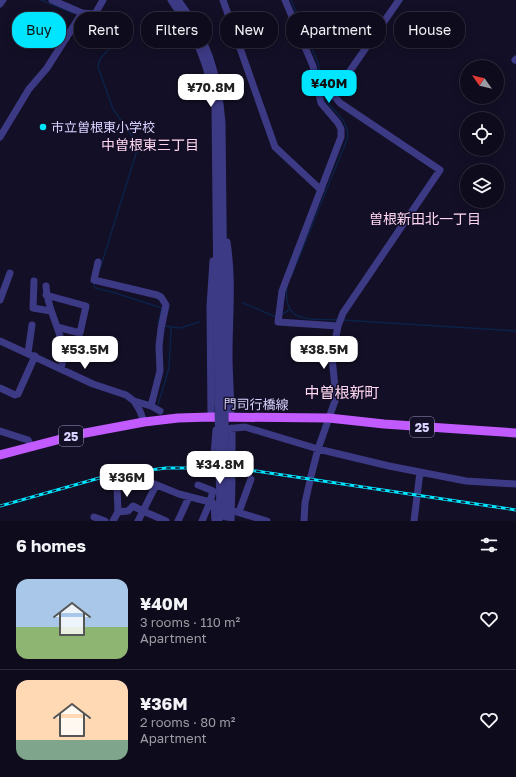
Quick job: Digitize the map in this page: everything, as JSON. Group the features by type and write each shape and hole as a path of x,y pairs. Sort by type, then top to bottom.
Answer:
{"main road":[{"name":"門司行橋線","path":"0,455 80,434 144,422 178,418 231,416 329,418 384,424 516,433"}],"street":[{"path":"0,4 3,0"},
{"path":"52,0 75,12"},
{"path":"96,12 103,0"},
{"path":"171,0 186,21 198,43 212,87 215,113 220,220 210,306 211,417"},
{"path":"178,0 188,13 202,37 211,58 217,80 222,123 220,220 223,520"},
{"path":"223,0 275,147 321,190"},
{"path":"285,0 313,66 321,103 341,129 341,137 282,291 278,322 339,322"},
{"path":"304,521 305,503 318,449 336,398 332,357 339,322 440,170 340,102 335,97 336,91 399,0"},
{"path":"0,137 29,89 47,68 74,26"},
{"path":"220,220 230,267 229,356 231,416"},
{"path":"98,262 97,280 161,297 166,307 159,346 160,371 151,406"},
{"path":"0,300 10,274"},
{"path":"34,281 33,308 51,311"},
{"path":"46,286 46,295 64,350 64,360 61,369"},
{"path":"46,295 86,306 80,333 57,327"},
{"path":"0,388 15,395 18,394 31,355 32,325"},
{"path":"0,341 93,384 126,395 134,401 151,406 160,411"},
{"path":"134,401 144,422"},
{"path":"232,428 245,427 318,449 389,466 466,481 516,484"},
{"path":"0,432 28,440 31,447"},
{"path":"414,521 420,472"},
{"path":"137,477 156,485 267,521"},
{"path":"223,520 230,510 232,479"},
{"path":"240,512 251,479"},
{"path":"114,521 118,512 117,485"},
{"path":"138,521 156,485"},
{"path":"198,485 213,491 212,503 202,521"},
{"path":"178,521 190,496"},
{"path":"212,503 223,520"},
{"path":"118,512 128,511 134,506 166,521"},
{"path":"94,517 105,521"}],"waterway":[{"path":"41,0 73,13"},
{"path":"291,0 318,63 326,101 343,120 347,129 348,137 291,277"},
{"path":"100,269 138,147 137,143 113,109 98,67 100,59 109,48"},
{"path":"95,282 95,288 162,308 158,324 160,325"},
{"path":"287,286 287,299 289,307 294,313 300,317 308,319 338,320"},
{"path":"243,303 276,317"},
{"path":"281,315 289,310"},
{"path":"342,320 516,331"},
{"path":"163,326 180,328 199,322"},
{"path":"158,404 169,368 171,328"}],"railway":[{"path":"0,506 110,475 166,468 195,468 256,471 516,510"}],"place":[{"name":"市立曽根東小学校","path":"43,127"}],"district":[{"name":"中曽根東三丁目","path":"150,144"},
{"name":"曽根新田北一丁目","path":"425,218"},
{"name":"中曽根新町","path":"342,392"}]}
